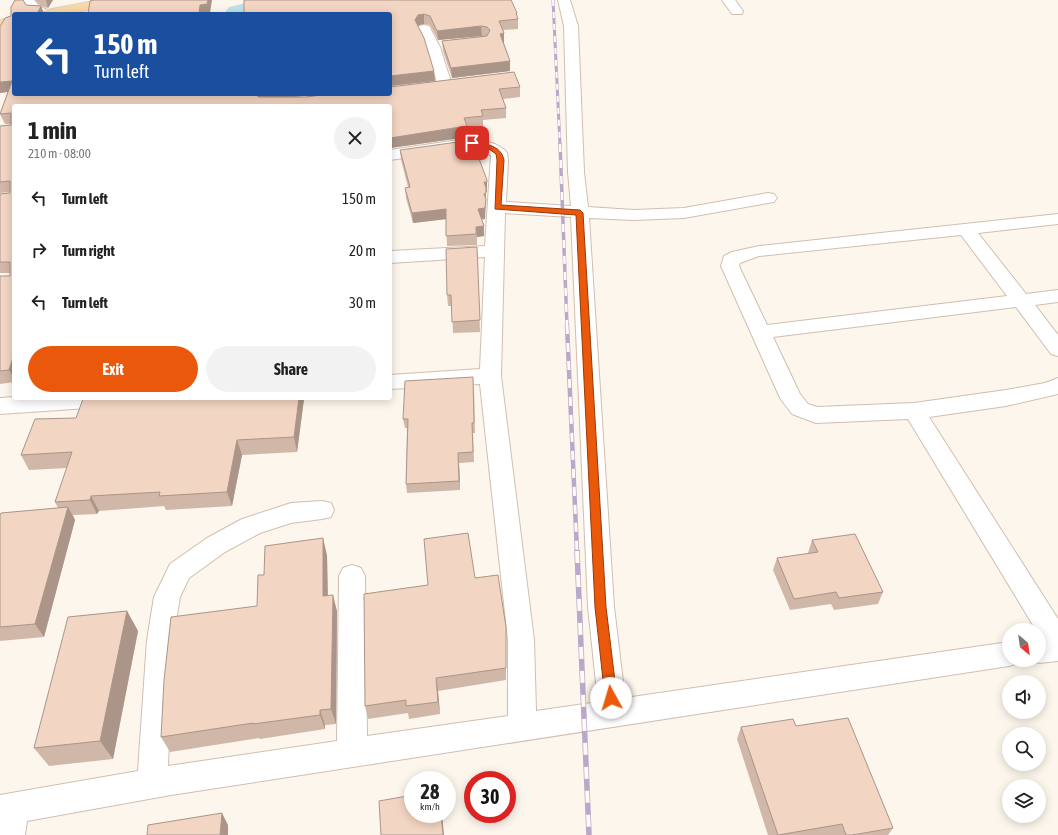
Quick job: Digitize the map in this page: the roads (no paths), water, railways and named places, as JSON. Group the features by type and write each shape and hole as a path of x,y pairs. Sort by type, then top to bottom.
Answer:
{"main road":[{"path":"56,12 119,0"},
{"path":"0,24 12,21"}],"street":[{"path":"26,0 35,10 40,12"},
{"path":"564,0 571,26 576,172 580,213 601,607 612,713"},
{"path":"728,0 737,11"},
{"path":"424,29 453,84 430,87"},
{"path":"433,47 447,45"},
{"path":"392,155 472,143 491,148 499,153 500,160 494,251 490,376 521,640 522,726"},
{"path":"498,207 634,215 684,213 768,198"},
{"path":"1058,219 760,251 739,256 731,260 730,266 791,398 800,409 816,415 914,411 1006,398 1050,389 1058,385"},
{"path":"966,229 1058,349"},
{"path":"392,257 494,251"},
{"path":"761,332 1058,296"},
{"path":"392,382 490,376"},
{"path":"0,406 88,400"},
{"path":"914,411 1058,642"},
{"path":"152,784 160,640 166,597 179,572 216,545 251,526 291,513 322,510"},
{"path":"352,576 352,753"},
{"path":"1046,650 1058,649"},
{"path":"8,818 152,784 522,726 1002,655"}],"waterway":[{"path":"248,12 295,0"}],"railway":[{"path":"553,0 560,145"},
{"path":"560,144 567,326"},
{"path":"567,325 577,552"},
{"path":"577,551 589,835"}]}
